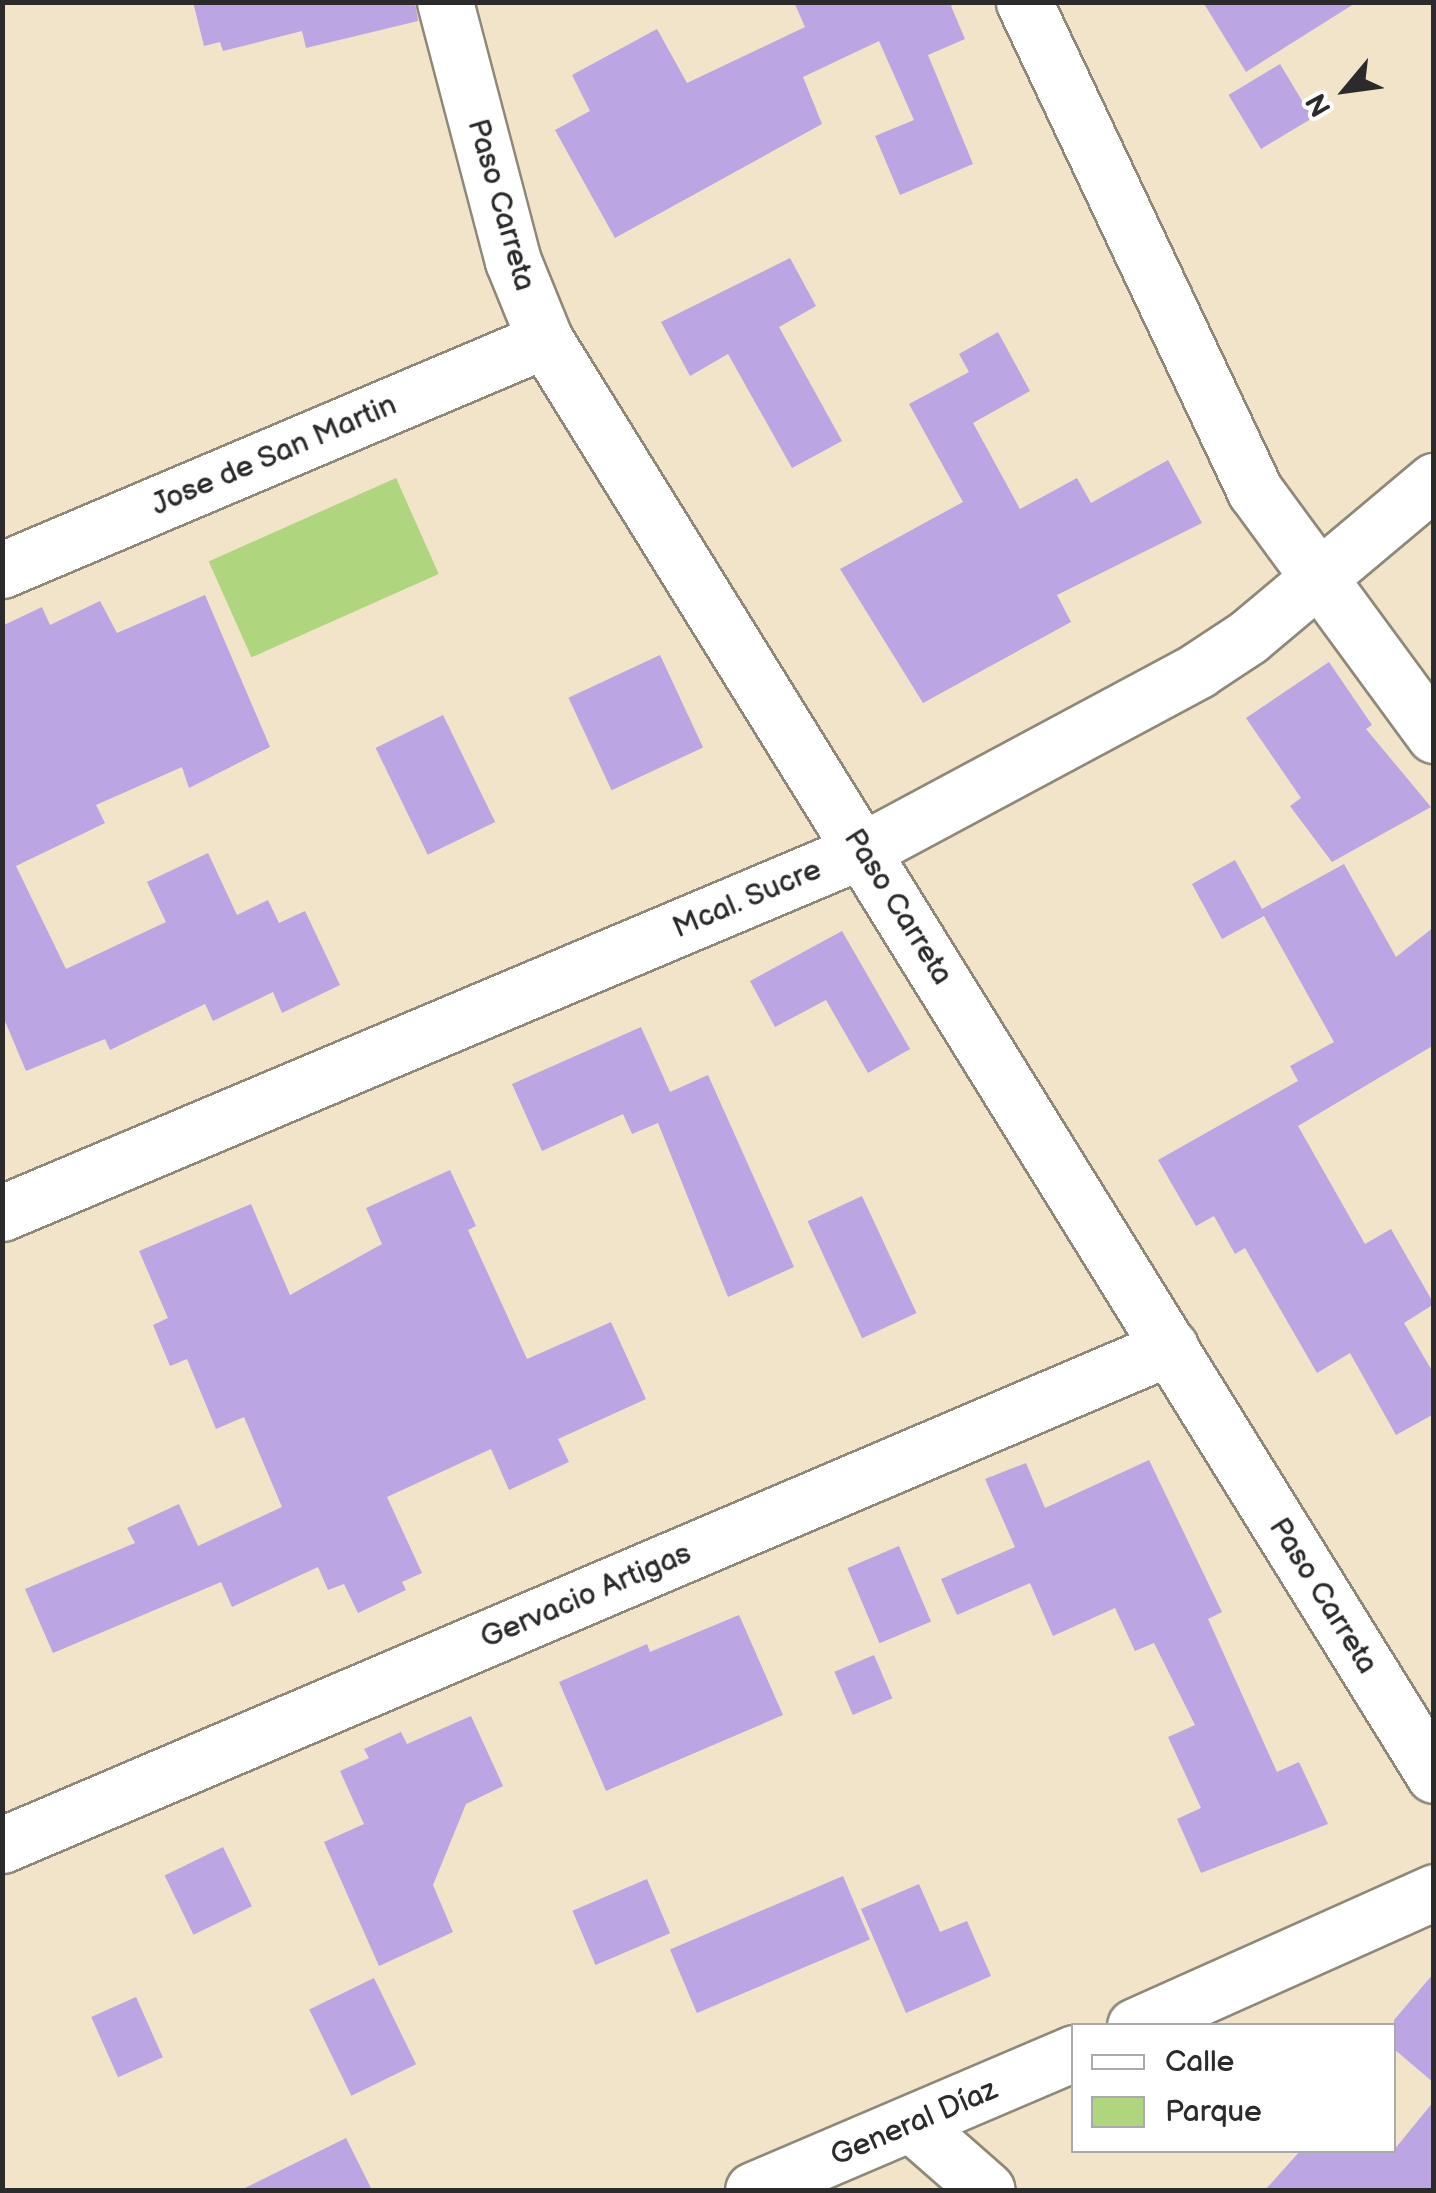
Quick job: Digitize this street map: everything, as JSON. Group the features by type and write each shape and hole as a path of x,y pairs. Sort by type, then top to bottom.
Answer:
{"street":[{"name":"Paso Carreta","path":"445,2 513,260 545,340 1434,1775"},
{"path":"1024,2 1254,491 1434,734"},
{"name":"Jose de San Martin","path":"2,570 545,340"},
{"name":"Mcal. Sucre","path":"2,1213 863,850 1198,670 1319,579 1434,480"},
{"name":"Gervacio Artigas","path":"2,1845 1170,1347"},
{"path":"1142,2023 1434,1892"},
{"name":"General Díaz","path":"753,2190 1071,2054"},
{"path":"913,2125 986,2190"}],"green space":[{"path":"396,478 439,574 251,657 209,561"}],"building":[{"path":"193,2 415,2 418,21 306,48 302,31 223,51 220,42 204,46"},
{"path":"794,2 959,2 951,6 965,39 928,55 973,164 900,195 875,136 914,120 879,41 803,77 822,124 615,238 555,130 590,111 572,75 657,29 687,83 805,27"},
{"path":"1203,2 1357,2 1246,72"},
{"path":"1280,64 1312,118 1261,149 1229,95"},
{"path":"790,258 816,306 779,327 842,441 792,468 728,354 690,376 661,322"},
{"path":"998,332 1030,391 973,423 1020,509 1077,478 1091,503 1168,460 1202,523 1057,595 1071,622 923,703 840,569 963,502 909,404 969,372 959,354"},
{"path":"205,595 270,747 189,788 182,767 96,805 105,823 16,866 66,969 166,922 147,882 208,853 237,915 268,900 279,923 305,911 340,985 282,1013 273,992 213,1021 205,1004 110,1050 105,1039 26,1071 2,1014 2,626 42,607 50,625 100,601 117,633"},
{"path":"660,655 703,747 612,790 568,698"},
{"path":"1329,662 1372,725 1366,729 1431,807 1332,862 1290,806 1301,798 1246,718"},
{"path":"443,715 495,822 428,855 376,748"},
{"path":"1235,860 1262,909 1344,864 1396,957 1434,927 1434,1045 1298,1126 1365,1244 1391,1229 1434,1304 1404,1323 1434,1374 1434,1414 1396,1435 1350,1353 1317,1373 1245,1248 1235,1254 1214,1216 1196,1226 1158,1160 1298,1081 1290,1066 1334,1042 1264,916 1222,939 1192,884"},
{"path":"842,931 910,1049 868,1073 826,1000 775,1027 750,981"},
{"path":"641,1027 670,1092 708,1075 794,1267 728,1297 658,1123 632,1134 623,1114 542,1151 512,1084"},
{"path":"450,1170 476,1226 468,1230 527,1359 611,1322 646,1399 558,1439 569,1462 509,1490 491,1449 387,1497 422,1573 402,1582 406,1590 358,1613 344,1584 328,1590 318,1567 232,1607 221,1582 53,1653 25,1589 135,1543 127,1528 179,1504 198,1546 282,1507 244,1417 216,1429 187,1359 170,1366 153,1325 168,1318 139,1251 251,1204 290,1295 382,1244 366,1208"},
{"path":"862,1196 917,1313 862,1338 808,1221"},
{"path":"1149,1460 1222,1612 1208,1619 1277,1772 1299,1762 1328,1824 1201,1873 1177,1819 1201,1808 1168,1737 1195,1725 1154,1643 1135,1651 1115,1608 1053,1636 1030,1583 957,1615 941,1579 1015,1547 985,1479 1026,1463 1045,1508"},
{"path":"899,1546 931,1621 879,1643 847,1568"},
{"path":"739,1615 783,1715 606,1791 559,1682 647,1644 650,1652"},
{"path":"874,1655 892,1698 853,1715 834,1672"},
{"path":"471,1716 503,1786 466,1804 433,1885 453,1932 379,1966 324,1842 364,1824 340,1771 369,1758 364,1749 401,1732 407,1744"},
{"path":"223,1847 252,1906 194,1935 165,1875"},
{"path":"843,1876 870,1940 697,2013 670,1949"},
{"path":"647,1879 670,1933 595,1965 572,1911"},
{"path":"919,1884 940,1932 967,1921 991,1976 906,2013 861,1909"},
{"path":"1434,1973 1434,2083 1396,2051 1394,2020"},
{"path":"374,1978 416,2064 351,2096 309,2010"},
{"path":"136,1997 163,2057 118,2077 91,2017"},
{"path":"1434,2101 1434,2190 1265,2190 1298,2153 1396,2153 1396,2148"},
{"path":"346,2138 372,2190 241,2190"}]}
